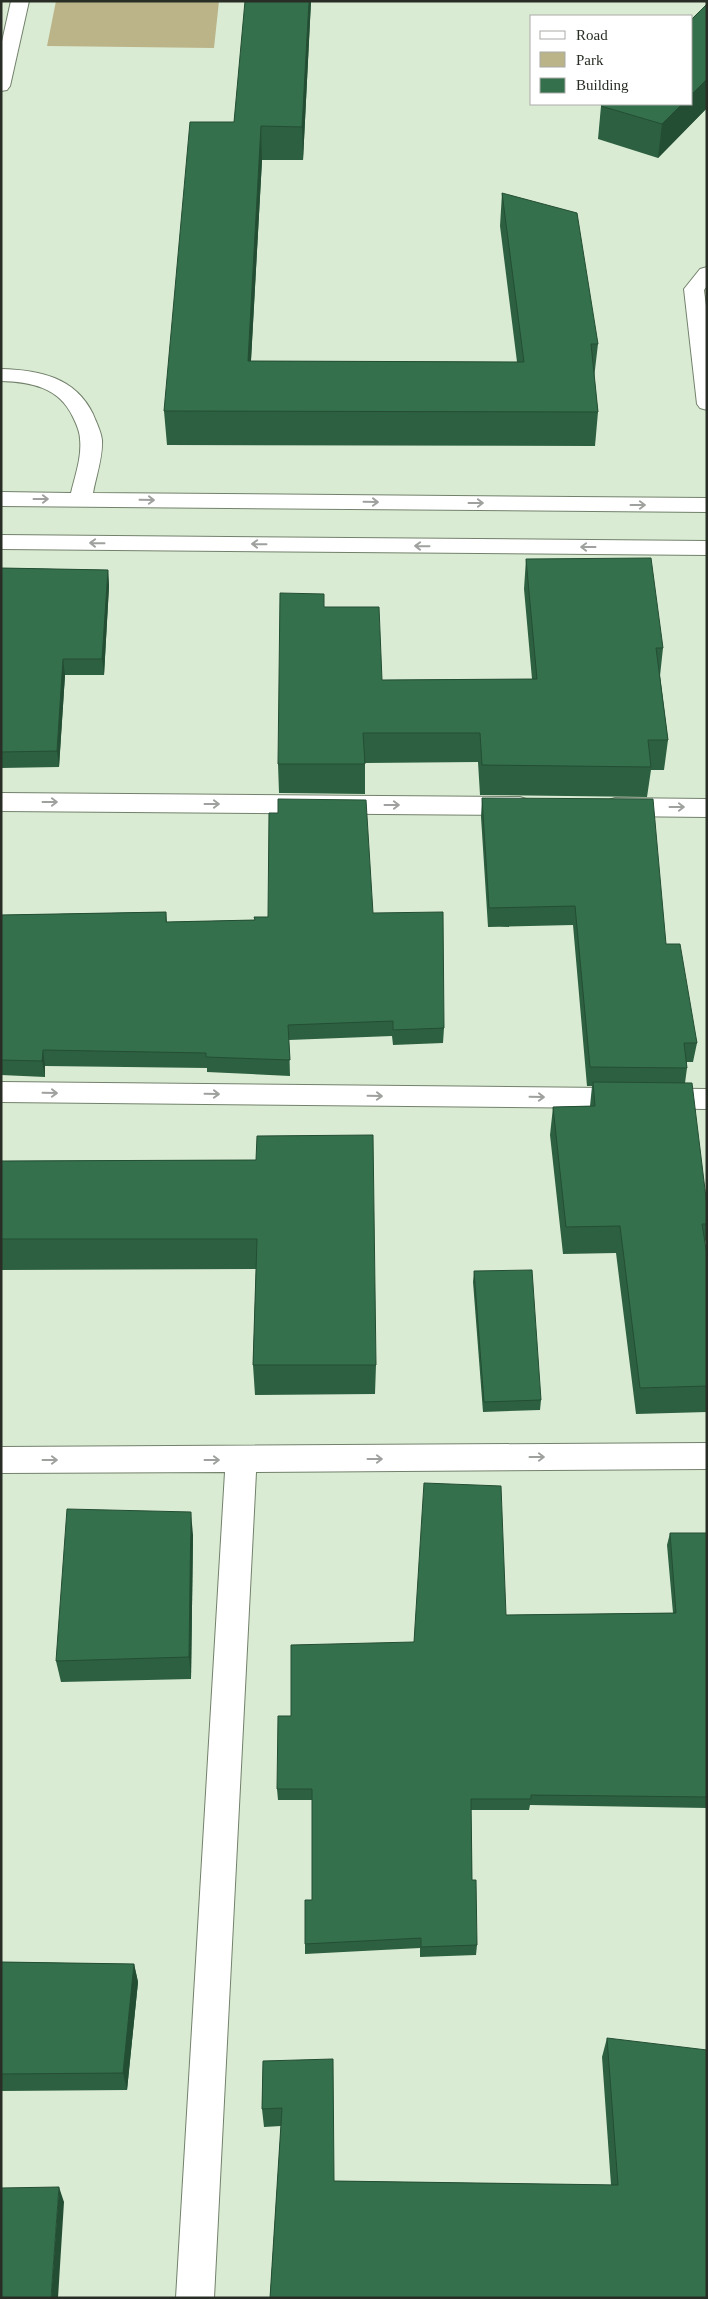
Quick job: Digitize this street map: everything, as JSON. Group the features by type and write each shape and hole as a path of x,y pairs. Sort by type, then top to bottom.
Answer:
{"street":[{"path":"1,86 20,1"},
{"path":"707,273 694,289 707,404"},
{"path":"1,374 24,375 49,381 68,393 80,407 91,438 81,499"},
{"path":"1,498 707,505"},
{"path":"1,542 707,548"},
{"path":"1,802 538,806"},
{"path":"598,807 707,808"},
{"path":"1,1092 707,1099"},
{"path":"1,1460 707,1456"},
{"path":"196,2298 241,1460"}],"green space":[{"path":"56,1 219,1 214,48 47,46"}],"building":[{"path":"245,1 309,1 302,127 261,126 248,361 524,362 502,193 577,213 598,344 591,344 598,412 164,411 190,122 234,122"},
{"path":"707,4 707,79 693,93 693,18"},
{"path":"602,105 681,105 662,124"},
{"path":"651,558 663,648 656,648 668,740 648,740 651,767 482,765 480,733 363,733 365,764 278,764 280,593 324,594 324,607 379,607 382,680 537,679 526,559"},
{"path":"1,568 108,570 102,659 63,659 57,751 1,752"},
{"path":"482,798 653,799 666,944 680,944 697,1043 684,1043 687,1068 590,1067 575,906 489,908"},
{"path":"278,799 366,800 373,913 443,912 444,1028 393,1030 393,1021 288,1025 290,1060 206,1057 206,1053 43,1050 42,1061 1,1060 1,915 166,912 166,922 255,920 254,917 268,917 269,813 278,813"},
{"path":"593,1082 692,1083 707,1206 707,1224 702,1224 707,1255 707,1386 640,1388 620,1226 566,1227 553,1107 595,1106"},
{"path":"373,1135 376,1365 253,1365 257,1239 1,1239 1,1161 256,1160 257,1136"},
{"path":"532,1270 541,1400 484,1402 474,1271"},
{"path":"424,1483 501,1486 506,1615 676,1613 670,1533 707,1533 707,1797 531,1795 531,1799 471,1799 472,1880 476,1880 477,1945 421,1947 421,1938 305,1944 305,1900 312,1900 312,1789 277,1789 278,1716 291,1716 291,1645 414,1642"},
{"path":"67,1509 191,1512 189,1657 56,1661"},
{"path":"1,1962 134,1964 123,2073 1,2074"},
{"path":"607,2038 707,2050 707,2298 270,2298 282,2108 262,2109 263,2061 333,2059 334,2181 618,2185"},
{"path":"59,2187 51,2298 1,2298 1,2188"}]}
